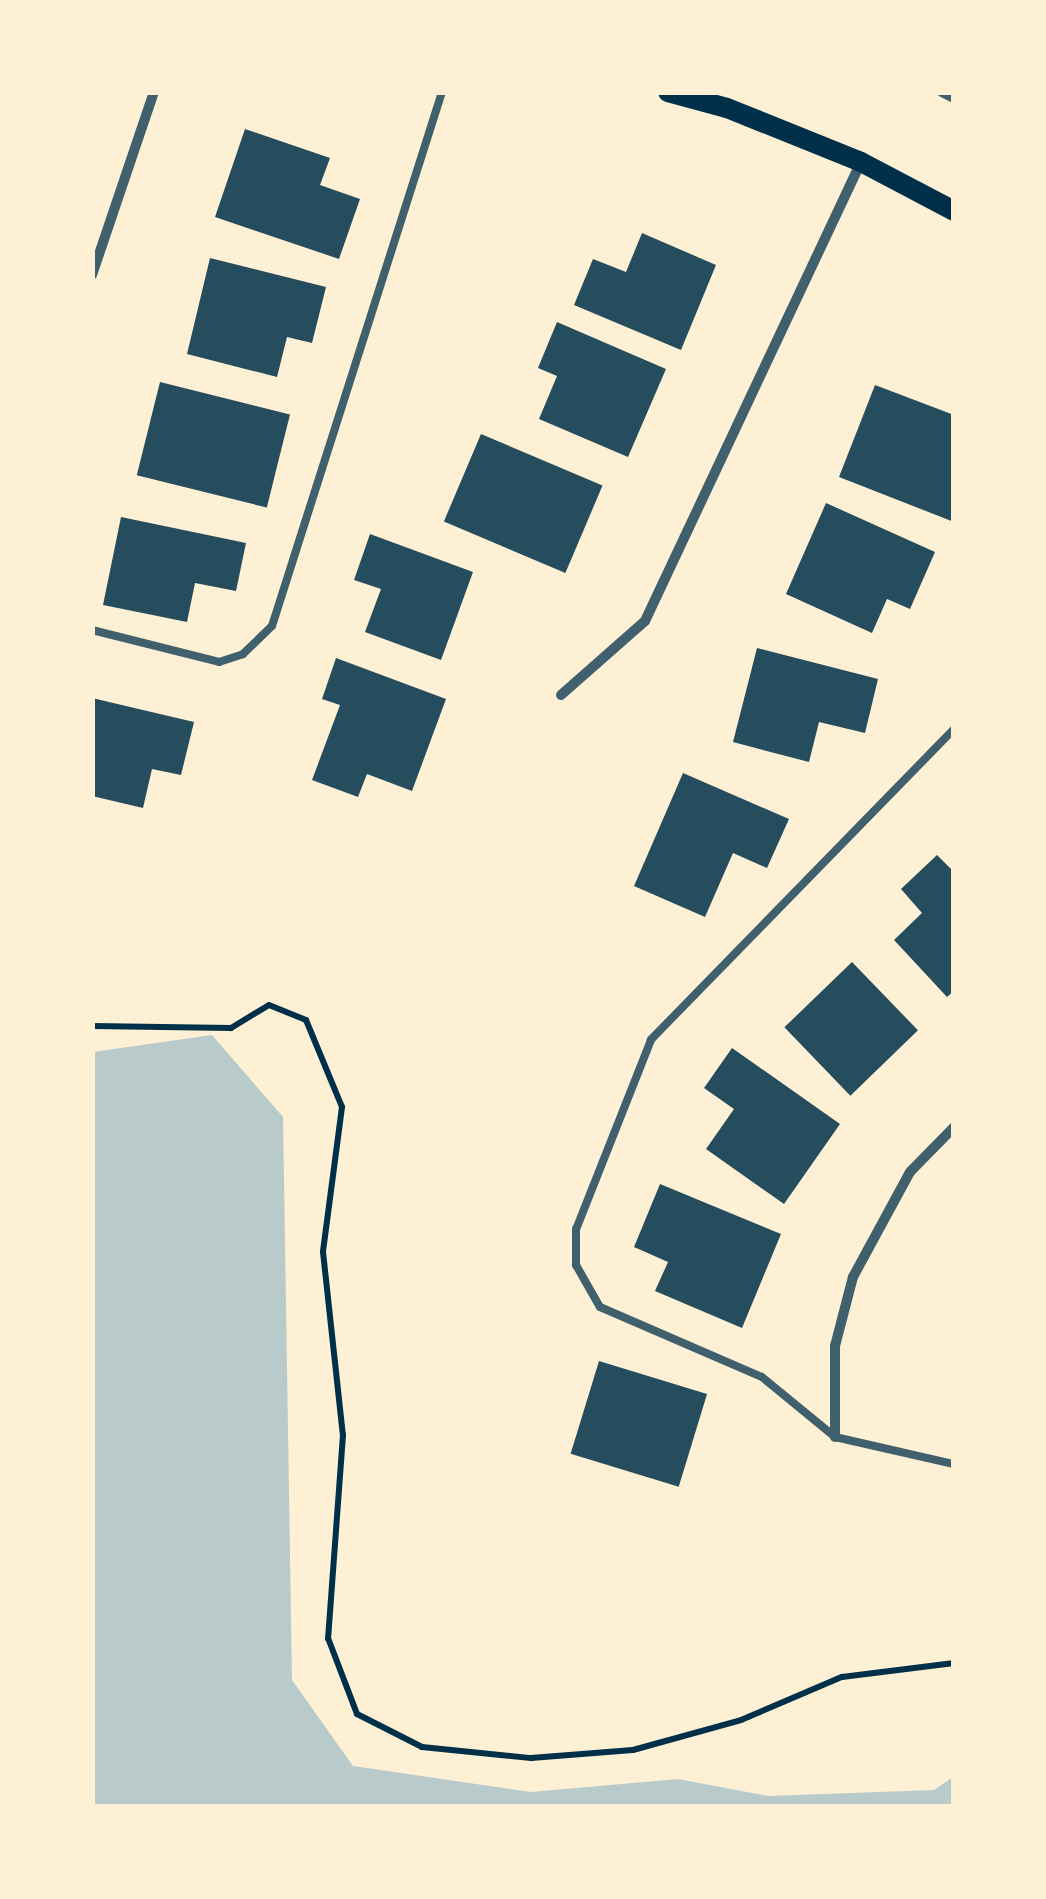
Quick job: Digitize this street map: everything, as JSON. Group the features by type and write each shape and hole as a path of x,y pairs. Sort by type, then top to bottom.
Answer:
{"main road":[{"path":"668,92 727,108 861,162 954,211"}],"street":[{"path":"92,275 154,92"},
{"path":"942,92 954,98"},
{"path":"561,695 645,621 861,162"},
{"path":"835,1436 835,1346 854,1277 910,1172 954,1127"}],"lane":[{"path":"92,630 219,662 243,654 272,626 442,92"},
{"path":"954,729 651,1040 576,1228 576,1265 600,1307 762,1377 835,1436 954,1464"}],"path":[{"path":"92,1026 232,1028 269,1005 306,1020 342,1106 323,1252 343,1435 328,1638 358,1714 422,1746 531,1758 633,1750 741,1720 842,1676 954,1663"}],"shaded area":[{"path":"212,1035 283,1117 292,1680 353,1766 531,1792 678,1779 768,1796 934,1790 953,1777 953,1806 93,1806 93,1052"}],"building":[{"path":"245,129 330,158 320,185 360,199 339,259 215,217"},
{"path":"642,233 716,265 681,350 574,305 593,259 626,272"},
{"path":"210,258 326,287 312,343 287,337 277,377 187,354"},
{"path":"557,322 666,369 628,457 539,419 557,376 538,368"},
{"path":"160,382 290,414 267,508 137,475"},
{"path":"875,385 954,415 954,522 839,477"},
{"path":"481,434 603,486 565,573 444,521"},
{"path":"826,503 935,552 910,609 887,599 872,633 786,594"},
{"path":"121,517 246,543 236,591 195,583 187,622 103,605"},
{"path":"370,534 473,572 441,660 365,632 381,589 354,580"},
{"path":"757,648 878,679 865,733 819,722 809,762 733,742"},
{"path":"336,658 446,699 412,791 367,774 358,797 312,780 340,705 322,699"},
{"path":"92,698 194,722 181,775 152,769 143,808 92,796"},
{"path":"683,773 789,819 767,868 733,853 705,917 634,886"},
{"path":"937,855 954,872 954,991 947,997 894,940 922,913 901,889"},
{"path":"852,962 918,1030 850,1096 784,1027"},
{"path":"732,1048 840,1124 784,1204 706,1149 734,1109 704,1088"},
{"path":"660,1184 781,1234 742,1328 655,1291 668,1262 634,1247"},
{"path":"599,1361 707,1394 679,1487 571,1454"}]}
